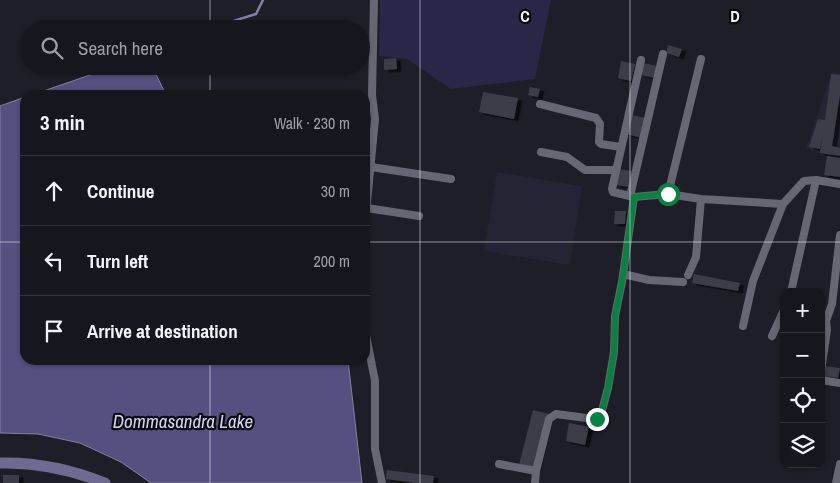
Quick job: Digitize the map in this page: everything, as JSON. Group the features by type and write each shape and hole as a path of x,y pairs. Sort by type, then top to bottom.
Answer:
{"street":[{"path":"374,0 372,95 375,120 370,167 451,179"},
{"path":"535,483 536,471 549,419 556,414 594,420 600,418 608,388 614,352 615,316 623,274 632,197 663,54"},
{"path":"668,194 701,59"},
{"path":"641,60 612,184 613,192 632,197 668,194 701,199 783,204"},
{"path":"540,104 596,118 600,124 599,142 601,144 621,147"},
{"path":"541,152 569,158 585,170 615,170"},
{"path":"791,288 816,180"},
{"path":"743,326 753,281 783,204 804,181 816,180 840,184"},
{"path":"688,275 696,257 701,199"},
{"path":"370,209 420,216"},
{"path":"825,344 826,321 832,304 840,235"},
{"path":"623,274 649,280 683,282"},
{"path":"772,336 780,319"},
{"path":"370,353 376,381 376,449 382,483"},
{"path":"825,381 840,383"},
{"path":"0,462 57,467 105,483"},
{"path":"499,464 536,471"},
{"path":"836,483 840,464"}],"shaded area":[{"path":"380,0 551,0 535,79 451,89 407,59 379,56"},
{"path":"832,72 840,73 840,157 806,148"},
{"path":"497,172 582,186 570,265 484,251"}],"water":[{"path":"90,75 156,75 164,90 46,90"},
{"name":"Dommasandra Lake","path":"20,99 20,365 349,365 362,483 151,483 121,462 80,443 38,434 0,433 0,106"}],"building":[{"path":"668,45 682,49 679,57 666,53"},
{"path":"396,58 397,69 384,70 384,59"},
{"path":"621,61 635,64 631,81 618,78"},
{"path":"643,63 657,66 655,78 641,75"},
{"path":"831,74 840,75 840,95 832,146 840,148 840,156 820,153 823,133 820,149 809,147 818,119 825,120"},
{"path":"530,87 540,89 538,97 528,95"},
{"path":"483,92 518,98 514,119 479,112"},
{"path":"631,115 645,118 644,125 638,124 644,126 641,138 627,134"},
{"path":"827,156 840,158 840,177 824,175"},
{"path":"619,169 631,171 629,187 616,185"},
{"path":"615,211 626,211 625,224 614,224"},
{"path":"694,274 740,283 738,291 692,283"},
{"path":"825,366 840,368 838,378 825,376"},
{"path":"533,410 549,414 536,469 519,465"},
{"path":"569,423 589,427 585,445 566,441"},
{"path":"387,470 434,476 433,483 386,479"},
{"path":"3,475 19,475 19,483 3,483"}],"waterway":[{"path":"237,20 256,14 263,0"}],"route":[{"path":"597,419 600,418 608,388 615,347 615,316 622,282 634,197 668,194"}]}
